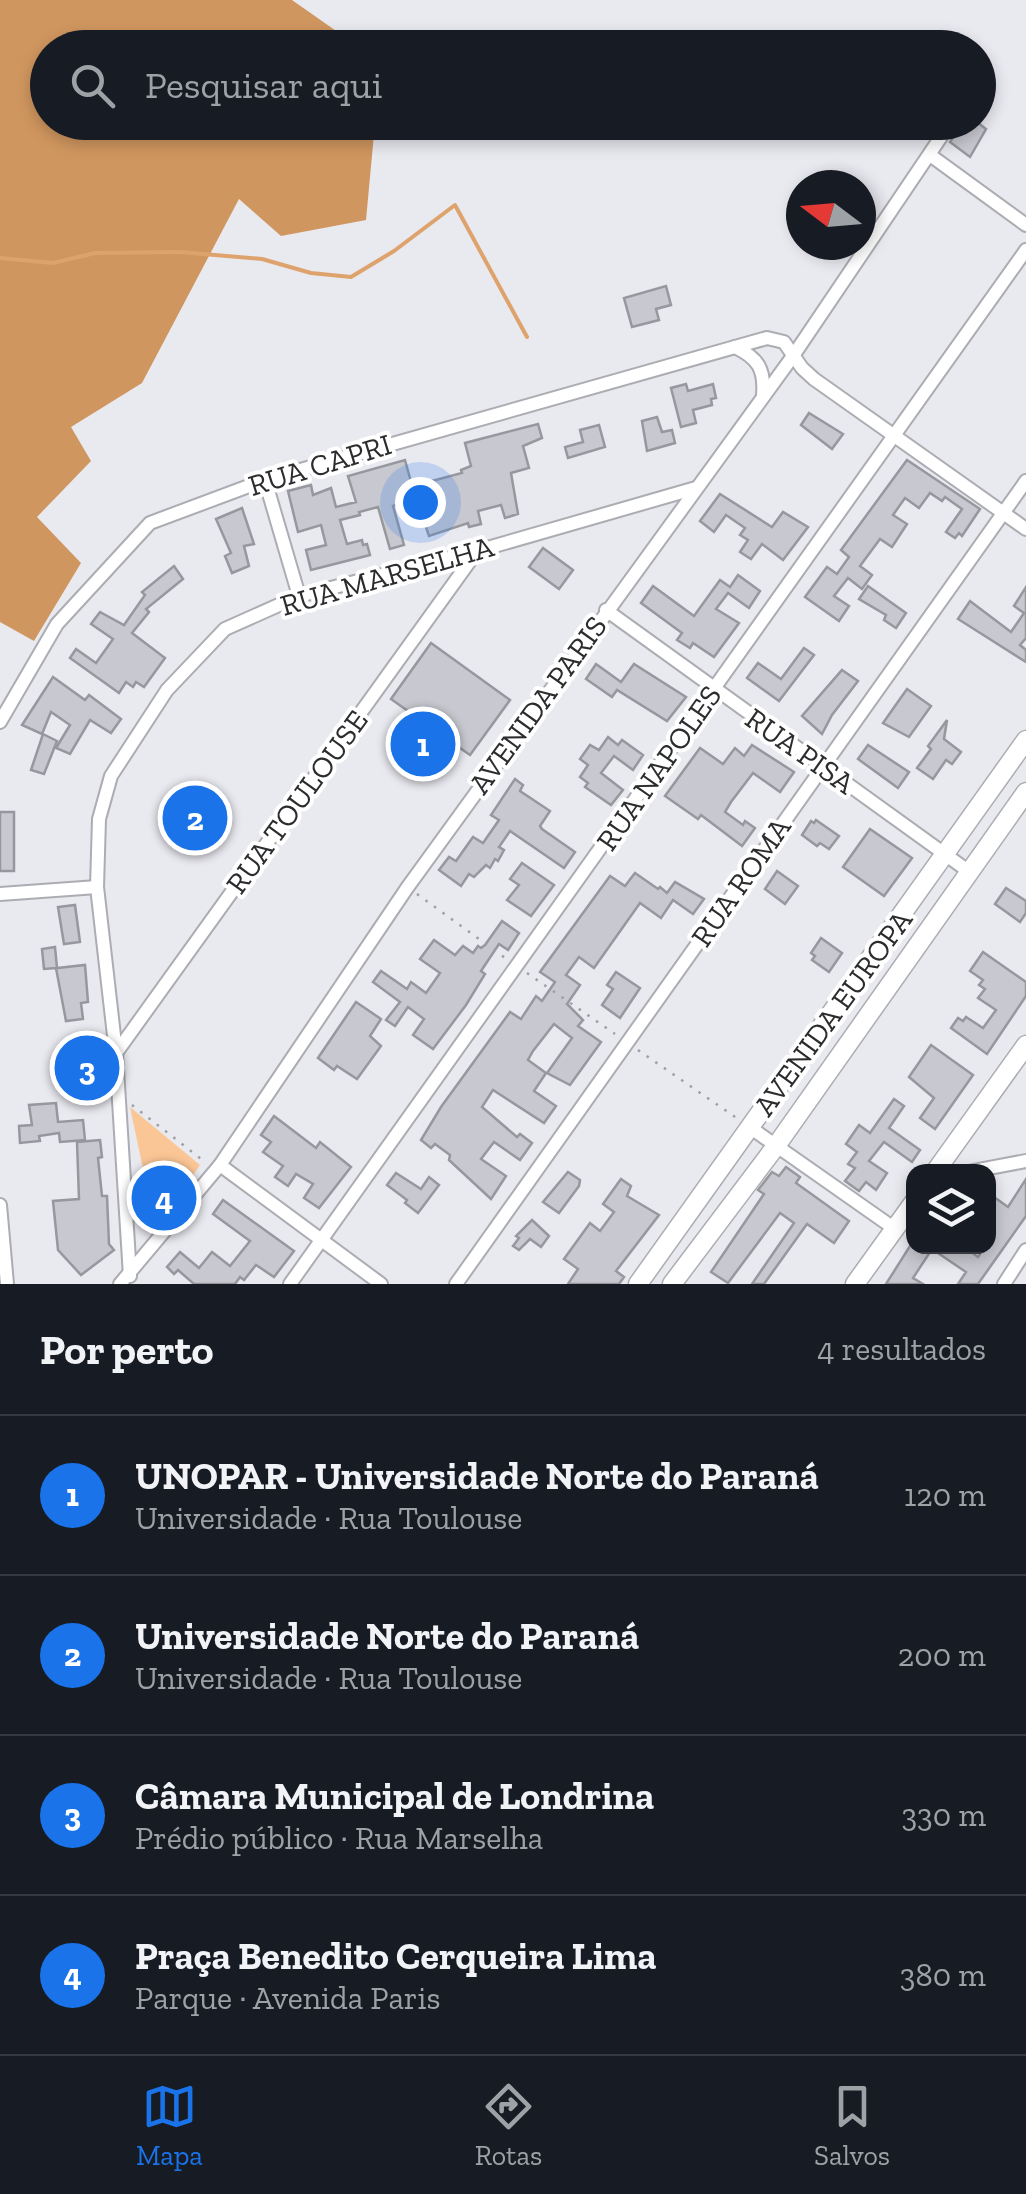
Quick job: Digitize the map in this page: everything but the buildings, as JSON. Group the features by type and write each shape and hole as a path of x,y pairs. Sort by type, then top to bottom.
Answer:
{"main road":[{"name":"AVENIDA EUROPA","path":"638,1284 1026,740"},
{"name":"AVENIDA EUROPA","path":"672,1284 776,1146 1026,792"},
{"path":"942,1164 1024,1051"},
{"path":"855,1284 906,1213"}],"street":[{"name":"AVENIDA PARIS","path":"125,1280 218,1167 407,888 793,356 940,140"},
{"path":"930,156 1026,225"},
{"name":"RUA NAPOLES","path":"290,1284 1026,250"},
{"name":"RUA CAPRI","path":"0,722 57,624 150,523 264,480 735,346 777,338 814,379 1026,529"},
{"path":"735,346 756,359 762,368 762,398"},
{"path":"264,480 299,596"},
{"name":"RUA ROMA","path":"456,1284 1026,481"},
{"name":"RUA MARSELHA","path":"125,1280 120,1095 97,887 99,819 111,776 167,690 225,629 299,596 477,551 696,488"},
{"name":"RUA TOULOUSE","path":"116,1053 477,551"},
{"name":"RUA PISA","path":"606,610 972,873"},
{"path":"0,894 97,887"},
{"path":"750,1128 894,1229"},
{"path":"996,1167 1026,1162"},
{"path":"218,1167 381,1284"},
{"path":"0,1204 7,1284"},
{"path":"1004,1284 1026,1250"}],"path":[{"path":"407,888 750,1128"},
{"path":"120,1095 218,1167"}],"shaded area":[{"path":"0,0 292,0 335,30 30,30 30,140 373,140 366,220 281,236 239,199 142,383 71,427 91,461 37,517 81,563 34,641 0,622"},
{"path":"130,1107 200,1165 156,1230"}],"waterway":[{"path":"0,258 53,263 95,253 180,252 262,259 311,273 351,277 394,251 455,205 527,337"}],"place":[{"name":"UNOPAR - Universidade Norte do Paraná","path":"423,744"},
{"name":"Universidade Norte do Paraná","path":"195,818"},
{"name":"Câmara Municipal de Londrina","path":"87,1068"},
{"name":"Praça Benedito Cerqueira Lima","path":"164,1198"}]}
